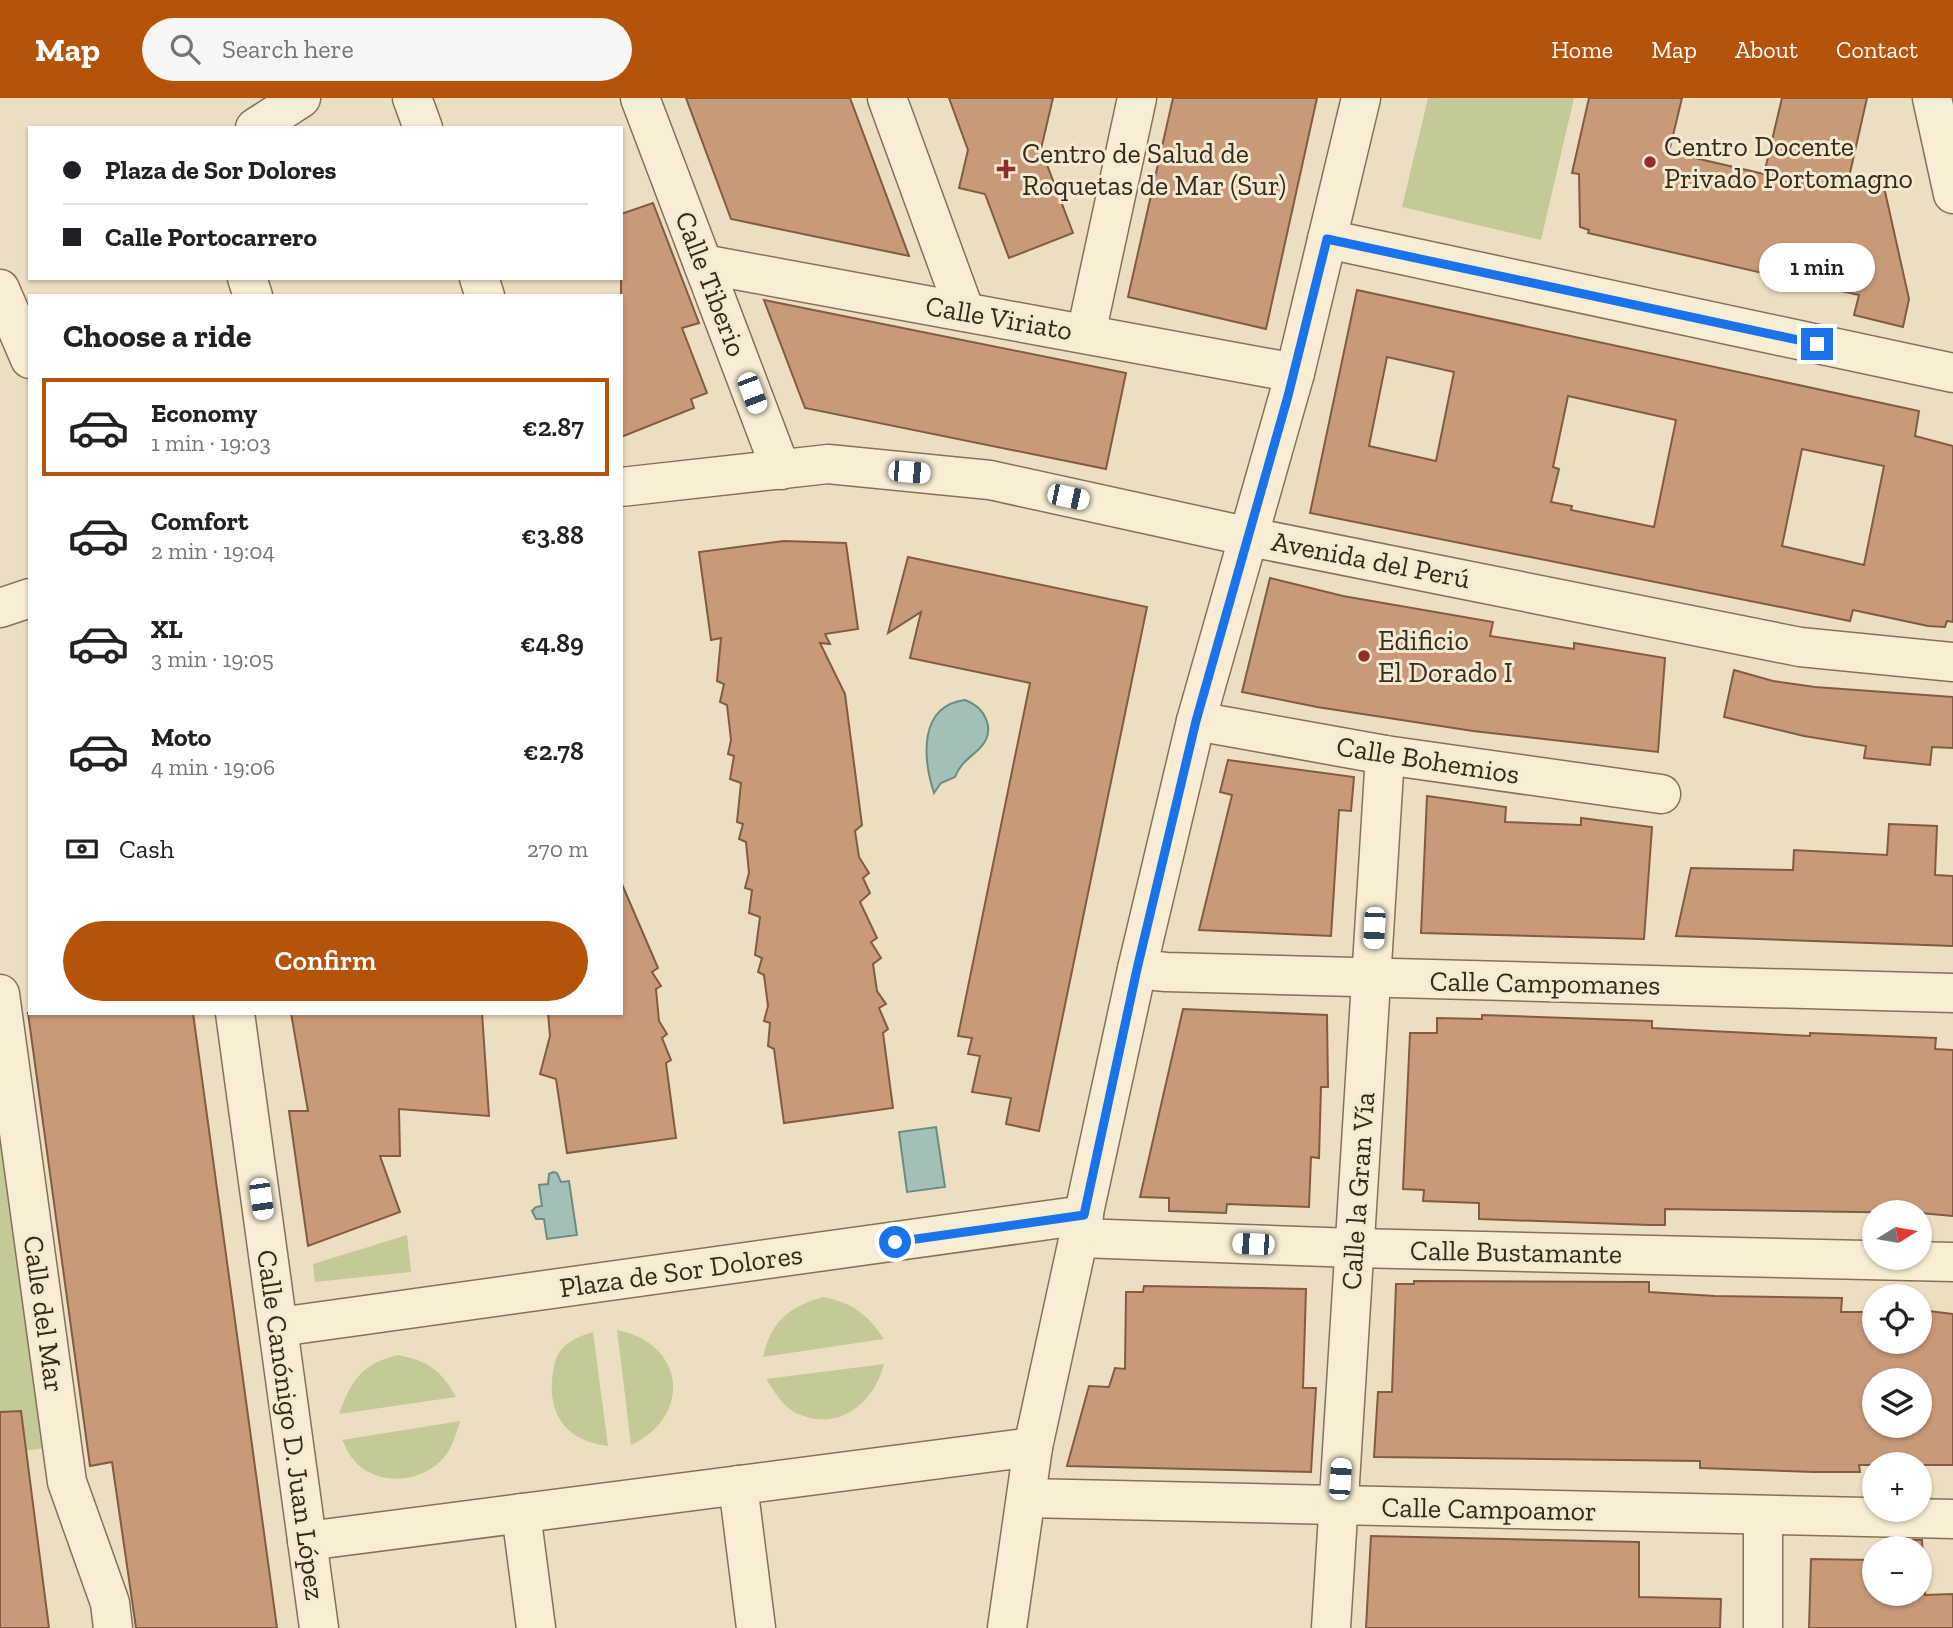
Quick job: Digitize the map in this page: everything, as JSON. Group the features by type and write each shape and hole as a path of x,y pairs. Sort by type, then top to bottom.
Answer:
{"street":[{"path":"258,126 301,98"},
{"path":"412,98 422,126"},
{"name":"Calle Tiberio","path":"640,98 781,470"},
{"path":"887,98 965,312"},
{"path":"1086,334 1137,98"},
{"path":"1007,1628 1032,1447 1137,969 1196,721 1250,537 1294,373 1361,98"},
{"path":"1932,98 1953,194"},
{"path":"1327,239 1953,373"},
{"name":"Calle Viriato","path":"703,264 1294,373"},
{"path":"8,288 28,353"},
{"name":"Avenida del Perú","path":"623,487 828,464 990,480 1250,537 1800,647 1953,662"},
{"path":"0,608 28,599"},
{"name":"Calle Bohemios","path":"1196,721 1385,755 1661,794"},
{"name":"Calle la Gran Vía","path":"1331,1628 1385,755"},
{"name":"Calle Campomanes","path":"1137,969 1371,978 1953,993"},
{"name":"Calle del Mar","path":"0,994 6,1082 67,1482 110,1603 113,1628"},
{"name":"Calle Canónigo D. Juan López","path":"235,1015 318,1628"},
{"name":"Calle Bustamante","path":"1082,1227 1354,1248 1953,1262"},
{"name":"Plaza de Sor Dolores","path":"279,1327 1082,1227"},
{"path":"307,1541 1032,1447"},
{"path":"738,1485 756,1628"},
{"name":"Calle Campoamor","path":"1026,1498 1953,1519"},
{"path":"520,1513 536,1628"},
{"path":"1763,1515 1763,1628"}],"green space":[{"path":"1428,98 1574,98 1541,240 1402,207"},
{"path":"0,1083 62,1446 0,1454"},
{"path":"407,1235 411,1272 315,1282 313,1264"},
{"path":"823,1297 851,1306 872,1323 884,1339 763,1357 771,1334 783,1318 800,1306"},
{"path":"617,1330 640,1337 657,1349 668,1364 673,1382 672,1399 665,1417 651,1432 631,1445"},
{"path":"593,1332 608,1446 583,1440 573,1434 559,1417 552,1395 553,1369 559,1353 571,1341"},
{"path":"398,1355 418,1360 433,1368 456,1397 339,1414 354,1382 367,1368"},
{"path":"884,1364 872,1391 862,1403 839,1417 825,1419 810,1418 794,1412 778,1397 766,1379"},
{"path":"460,1421 448,1452 428,1470 415,1476 388,1478 375,1475 363,1469 351,1457 342,1440"}],"water":[{"path":"965,700 983,714 988,734 980,748 963,764 955,777 941,783 934,793 927,750 932,723 939,712 950,704"},
{"path":"936,1127 945,1187 907,1192 899,1132"},
{"path":"557,1173 561,1182 569,1181 577,1235 547,1239 544,1219 536,1219 532,1211 542,1206 539,1185 548,1184 549,1174"}],"building":[{"path":"686,98 850,98 909,256 731,219"},
{"name":"Centro de Salud de Roquetas de Mar (Sur)","path":"949,98 1053,98 1041,149 1073,233 1009,258 985,194 959,188 968,150"},
{"path":"1173,98 1317,98 1266,329 1128,297"},
{"path":"1589,98 1682,98 1669,152 1764,174 1782,98 1867,98 1847,186 1882,178 1909,299 1903,327 1854,315 1859,295 1588,233 1589,230 1580,227 1579,174 1572,173"},
{"path":"653,203 699,323 682,328 707,393 691,399 694,408 623,436 621,280 623,213"},
{"path":"1357,290 1919,411 1915,436 1953,446 1953,622 1947,621 1945,627 1928,626 1853,610 1850,621 1310,513","holes":["1387,357 1454,372 1436,461 1369,446","1568,396 1676,420 1654,527 1571,510 1572,506 1551,502 1559,469 1553,467","1802,449 1884,466 1864,565 1782,546"]},
{"path":"764,300 1126,373 1106,469 805,408"},
{"path":"784,541 846,543 858,629 825,634 830,644 820,643 845,694 862,825 855,831 859,857 869,873 863,878 870,893 860,902 877,938 871,942 881,958 873,964 877,991 886,1004 879,1008 888,1029 883,1033 893,1108 784,1123 774,1049 768,1046 770,1023 764,1021 768,1006 764,975 758,972 762,958 755,955 760,917 749,913 752,890 745,888 749,873 746,842 739,839 743,824 737,822 741,783 730,779 734,756 728,754 731,740 727,705 720,702 724,684 717,681 721,638 711,640 699,552"},
{"path":"908,557 1147,607 1039,1131 1006,1124 1011,1098 972,1092 980,1056 968,1054 972,1038 958,1036 1030,683 910,658 921,612 888,633"},
{"path":"1270,578 1343,596 1493,622 1490,636 1574,649 1574,643 1665,658 1658,752 1473,731 1317,707 1242,692"},
{"path":"1734,670 1773,681 1815,687 1953,697 1953,748 1932,747 1930,765 1864,758 1866,746 1804,736 1724,717"},
{"path":"1228,760 1354,777 1351,811 1339,810 1331,936 1199,930 1232,795 1220,792"},
{"path":"1427,796 1506,807 1505,822 1581,825 1581,818 1652,827 1644,939 1421,933"},
{"path":"1889,824 1937,826 1935,875 1953,876 1953,946 1676,936 1691,868 1793,870 1794,850 1887,855"},
{"path":"623,887 658,968 652,972 661,986 656,989 659,1021 667,1034 662,1038 671,1060 666,1063 676,1138 567,1153 556,1079 540,1074 550,1036 548,1015 623,1015"},
{"path":"1183,1009 1327,1015 1328,1087 1321,1087 1319,1158 1311,1157 1309,1207 1227,1204 1226,1213 1169,1211 1169,1198 1140,1197"},
{"path":"28,1015 193,1015 277,1628 136,1628 112,1462 90,1466"},
{"path":"291,1015 482,1015 489,1116 399,1109 400,1156 380,1156 400,1212 308,1246 289,1111 308,1111"},
{"path":"1482,1015 1652,1021 1652,1028 1810,1036 1810,1033 1936,1038 1935,1049 1953,1050 1953,1216 1932,1214 1932,1200 1862,1200 1862,1212 1665,1209 1665,1225 1650,1225 1479,1219 1479,1203 1423,1201 1424,1190 1403,1189 1410,1033 1437,1033 1437,1018 1482,1019"},
{"path":"1414,1281 1649,1282 1649,1292 1842,1298 1841,1312 1862,1312 1862,1354 1932,1354 1932,1311 1953,1314 1953,1465 1932,1465 1932,1452 1862,1452 1860,1472 1700,1468 1700,1461 1374,1457 1378,1392 1392,1392 1396,1284 1414,1284"},
{"path":"1144,1286 1306,1289 1303,1388 1316,1388 1311,1472 1067,1466 1089,1386 1109,1387 1115,1368 1125,1369 1126,1292 1143,1292"},
{"path":"21,1411 49,1628 0,1628 0,1412"},
{"path":"1371,1536 1639,1542 1639,1597 1721,1599 1720,1628 1366,1628"},
{"path":"1811,1559 1862,1560 1862,1606 1932,1606 1932,1595 1953,1594 1953,1628 1809,1628"}],"place":[{"name":"Centro Docente Privado Portomagno","path":"1650,162"},
{"name":"Centro de Salud de Roquetas de Mar (Sur)","path":"1006,169"},
{"name":"Edificio El Dorado I","path":"1364,656"}],"route":[{"path":"895,1242 1084,1215 1137,969 1196,721 1250,537 1327,239 1817,344"}]}
